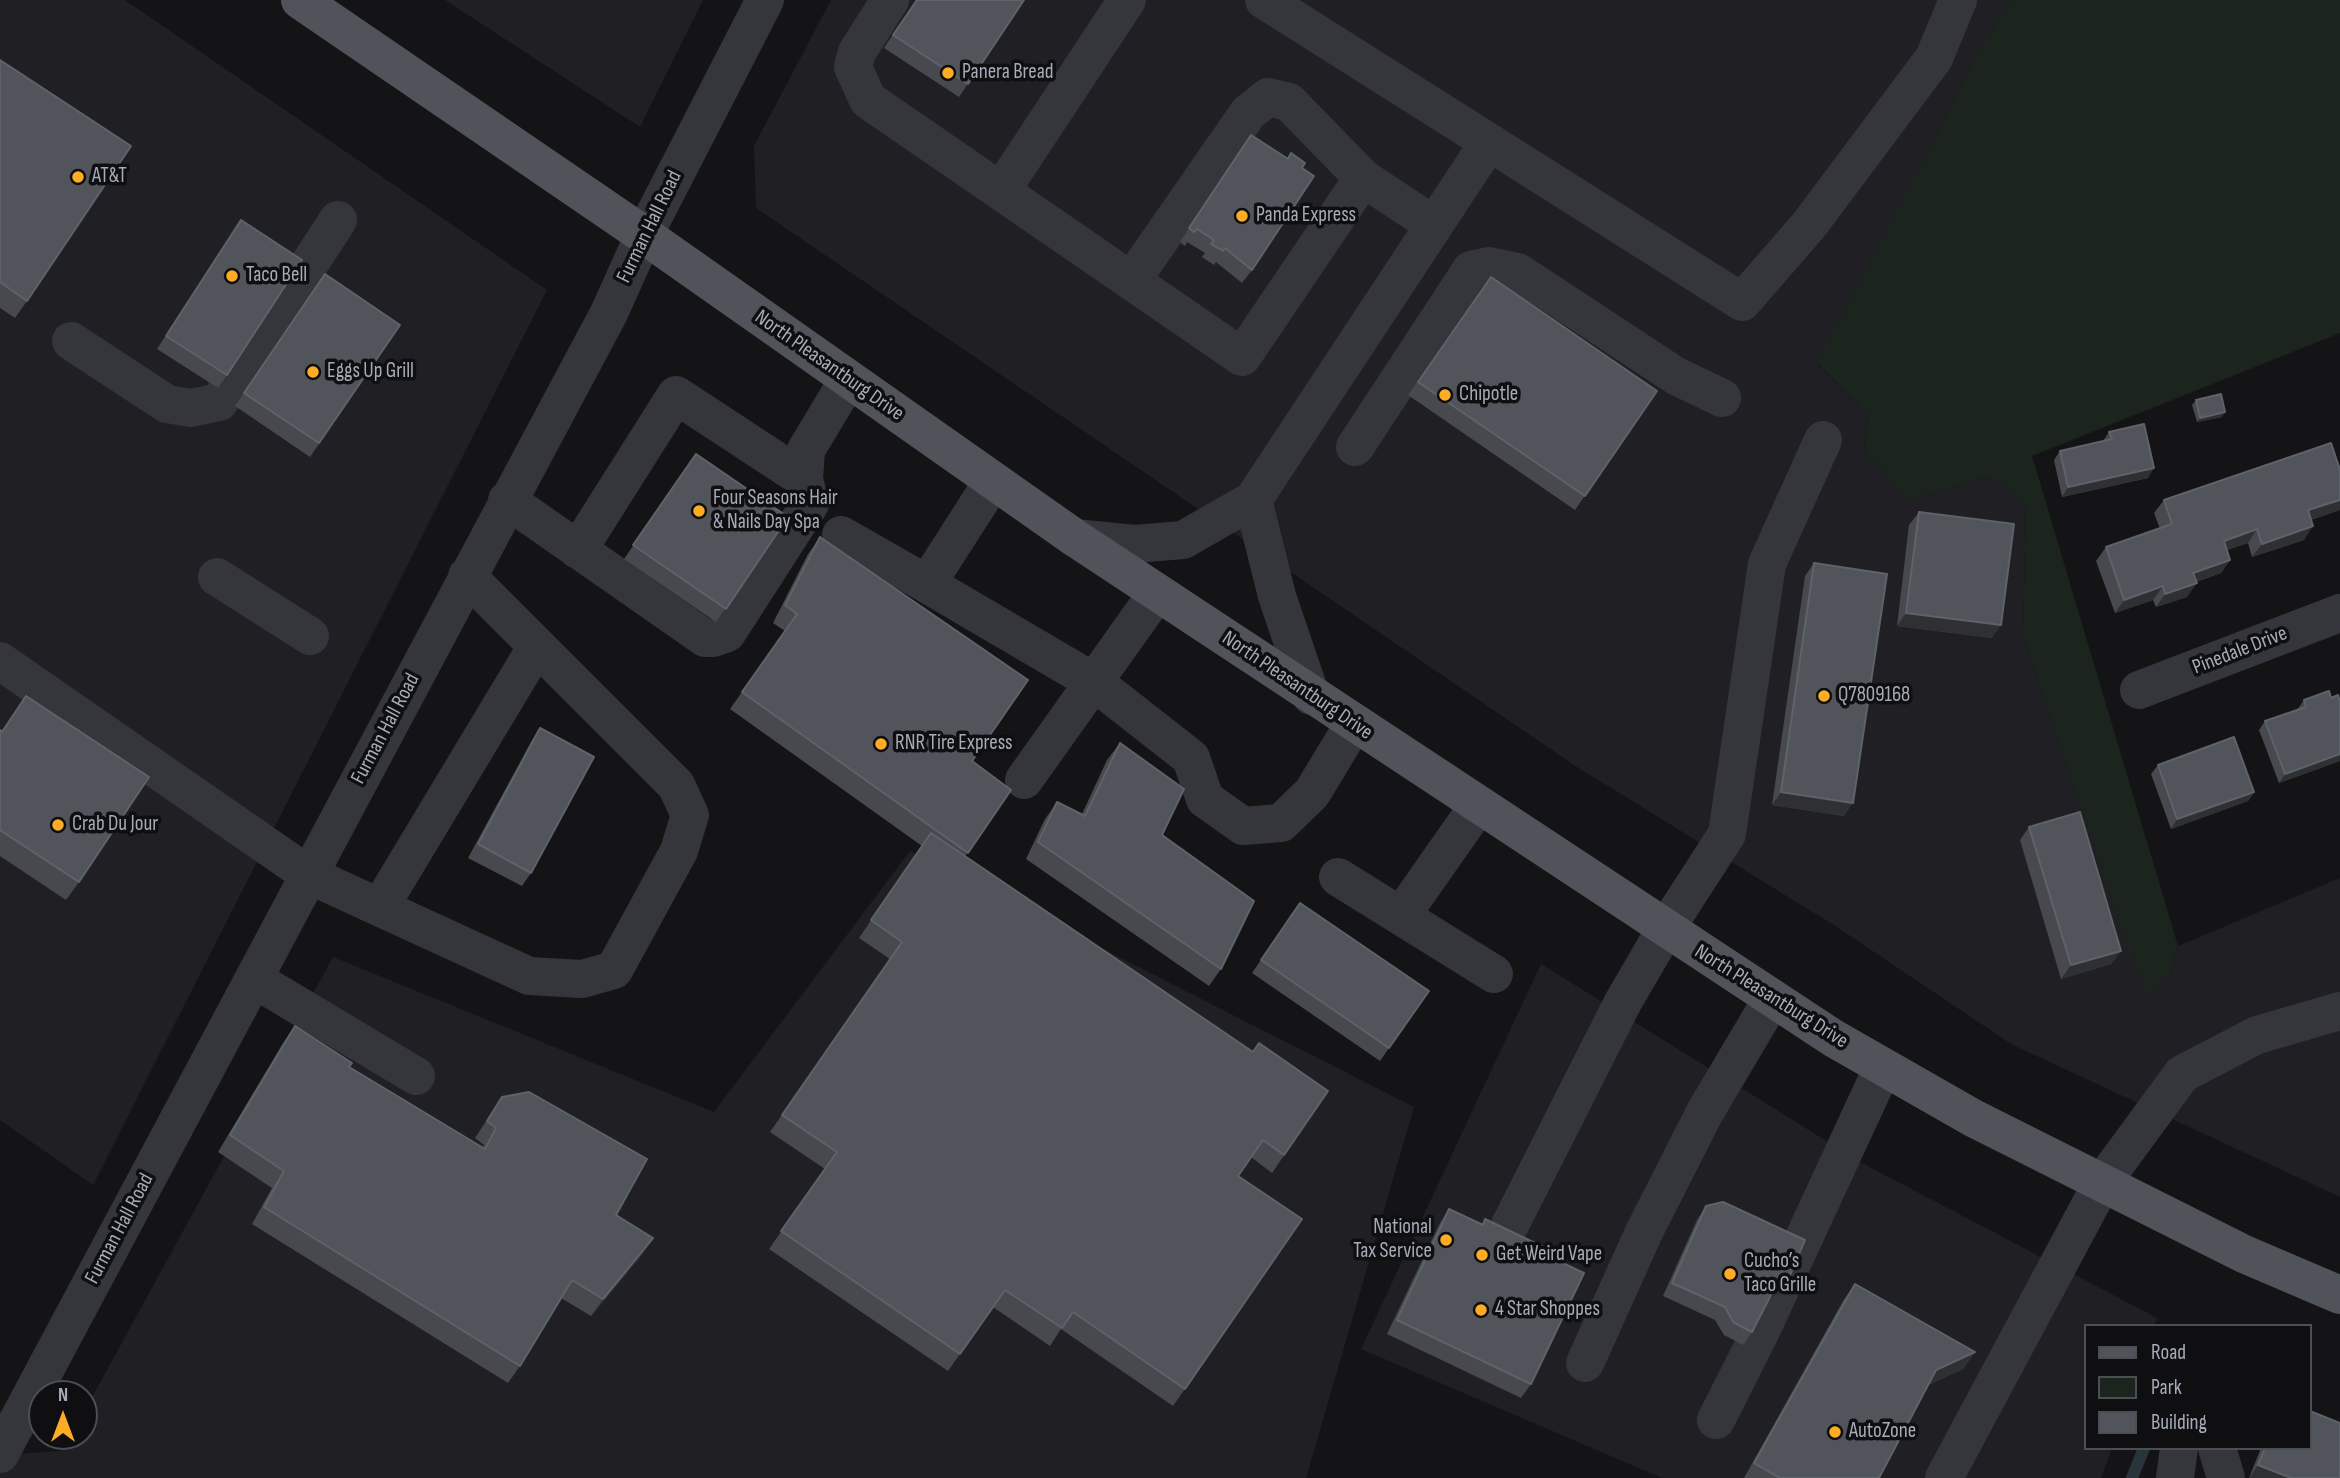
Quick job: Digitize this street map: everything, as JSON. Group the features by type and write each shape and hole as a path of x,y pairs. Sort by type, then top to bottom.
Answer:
{"main road":[{"name":"North Pleasantburg Drive","path":"300,0 644,235 1074,538 1353,725 1772,999 1973,1118 2244,1254 2340,1295"}],"street":[{"name":"Furman Hall Road","path":"0,1454 609,313 644,235 765,0"},
{"path":"890,0 857,52 853,67 868,100 1242,356 1363,178"},
{"path":"1264,0 1742,302 1809,225 1934,58 1958,0"},
{"path":"1001,191 1117,4"},
{"path":"1132,281 1248,113 1268,97 1289,102 1363,178 1434,225"},
{"path":"1074,538 1134,544 1183,540 1253,500 1489,142"},
{"path":"71,341 167,404 191,408 219,402 338,220"},
{"path":"1355,447 1471,270 1489,266 1518,272 1676,376 1722,398"},
{"path":"507,500 705,638 727,634 810,504 804,480 806,450 848,380"},
{"path":"578,550 676,395 804,480"},
{"path":"1510,1225 1614,1019 1665,930 1727,834 1767,564 1823,440"},
{"path":"927,584 993,481"},
{"path":"1253,500 1277,596 1311,695"},
{"path":"841,535 1094,682 1191,758 1205,799 1243,826 1281,823 1312,793 1353,725"},
{"path":"0,661 309,875 529,976 582,979 614,970 679,851 690,815 676,785 467,576"},
{"path":"217,577 310,636"},
{"path":"1024,780 1157,593"},
{"name":"Pinedale Drive","path":"2139,690 2340,613"},
{"path":"380,907 537,646"},
{"path":"1401,916 1478,806"},
{"path":"1338,877 1494,974"},
{"path":"254,979 416,1076"},
{"path":"1585,1363 1644,1232 1705,1112 1772,999"},
{"path":"1944,1478 2102,1183 2182,1074 2257,1035 2340,1011"},
{"path":"1716,1420 1760,1333 1883,1067"},
{"path":"2175,1478 2179,1450"},
{"path":"2218,1450 2226,1478"}],"shaded area":[{"path":"0,0 125,0 547,290 93,1185 0,1120"},
{"path":"445,0 703,0 640,127"},
{"path":"831,0 2011,0 1985,42 1817,364 1868,415 1864,450 1909,500 1991,476 2026,505 2023,635 2146,997 2170,975 2178,946 2340,878 2340,1197 2011,1044 1837,927 1577,767 756,208 754,146"},
{"path":"910,851 1414,1107 1306,1478 0,1478 0,1455 98,1450 98,1386 333,957 714,1112"},
{"path":"1541,964 1862,1163 2157,1318 2155,1324 2084,1324 2084,1450 2111,1450 2101,1478 1662,1478 1361,1349"}],"green space":[{"path":"2011,0 2340,0 2340,333 2032,456 2178,946 2170,975 2146,998 2023,635 2026,505 1991,476 1909,500 1864,450 1868,415 1817,363 1985,42"}],"building":[{"name":"Panera Bread","path":"917,0 1024,0 968,84 893,35"},
{"path":"0,60 131,146 27,301 0,282"},
{"name":"Panda Express","path":"1251,135 1288,159 1291,153 1305,163 1302,168 1314,176 1252,270 1225,248 1223,251 1211,244 1214,240 1197,229 1194,232 1189,228"},
{"path":"241,220 302,260 227,375 166,336"},
{"name":"Eggs Up Grill","path":"325,274 400,325 319,443 244,393"},
{"path":"1491,277 1657,391 1585,496 1418,382"},
{"path":"2221,394 2225,412 2200,418 2196,400"},
{"path":"2144,424 2154,468 2068,487 2060,451 2112,439 2109,432"},
{"path":"2331,443 2340,470 2340,500 2308,510 2313,526 2262,544 2257,529 2224,541 2230,560 2193,573 2197,583 2165,594 2163,586 2124,600 2106,547 2172,524 2164,500"},
{"path":"696,454 788,517 726,609 633,545"},
{"path":"1919,512 2014,524 2001,625 1906,613"},
{"name":"RNR Tire Express","path":"820,537 1028,680 972,761 1011,790 968,853 742,692 797,614 785,605"},
{"name":"Q7809168","path":"1814,563 1887,574 1853,803 1781,792"},
{"path":"2329,691 2331,698 2338,695 2340,702 2340,754 2285,774 2265,721 2306,707 2304,700"},
{"name":"Crab Du Jour","path":"26,696 149,777 79,882 0,830 0,730 2,732"},
{"path":"540,728 594,757 531,873 478,844"},
{"path":"2234,737 2254,792 2177,819 2158,765"},
{"path":"1120,743 1184,789 1162,835 1254,901 1221,969 1038,842 1057,802 1085,816"},
{"path":"2080,812 2121,951 2071,965 2029,827"},
{"path":"931,833 1253,1052 1259,1043 1328,1091 1284,1155 1263,1140 1238,1176 1302,1219 1185,1389 1073,1312 1062,1328 1005,1290 960,1354 781,1231 837,1152 782,1115 902,942 871,920"},
{"path":"1300,903 1429,991 1389,1048 1261,960"},
{"path":"295,1026 352,1063 349,1067 485,1149 496,1128 487,1121 502,1097 529,1092 647,1159 616,1215 653,1238 603,1299 572,1280 520,1366 264,1207 284,1171 230,1135"},
{"name":"Cucho’s Taco Grille","path":"1723,1202 1805,1240 1787,1282 1775,1287 1752,1332 1733,1322 1725,1307 1672,1283 1706,1206"},
{"name":"4 Star Shoppes","path":"1449,1209 1483,1225 1485,1219 1556,1253 1554,1259 1584,1273 1531,1384 1397,1320"},
{"name":"AutoZone","path":"1855,1284 1975,1352 1936,1370 1879,1478 1780,1478 1754,1463"},
{"path":"2312,1412 2340,1423 2340,1478 2291,1478 2258,1465 2264,1450 2312,1450"}],"waterway":[{"path":"2132,1478 2143,1450"}],"place":[{"name":"Panera Bread","path":"948,73"},
{"name":"AT&T","path":"78,177"},
{"name":"Panda Express","path":"1242,216"},
{"name":"Taco Bell","path":"232,276"},
{"name":"Eggs Up Grill","path":"313,372"},
{"name":"Chipotle","path":"1445,395"},
{"name":"Four Seasons Hair & Nails Day Spa","path":"699,511"},
{"name":"Q7809168","path":"1824,696"},
{"name":"RNR Tire Express","path":"881,744"},
{"name":"Crab Du Jour","path":"58,825"},
{"name":"National Tax Service","path":"1446,1240"},
{"name":"Get Weird Vape","path":"1482,1255"},
{"name":"Cucho’s Taco Grille","path":"1730,1274"},
{"name":"4 Star Shoppes","path":"1481,1310"},
{"name":"AutoZone","path":"1835,1432"}]}
